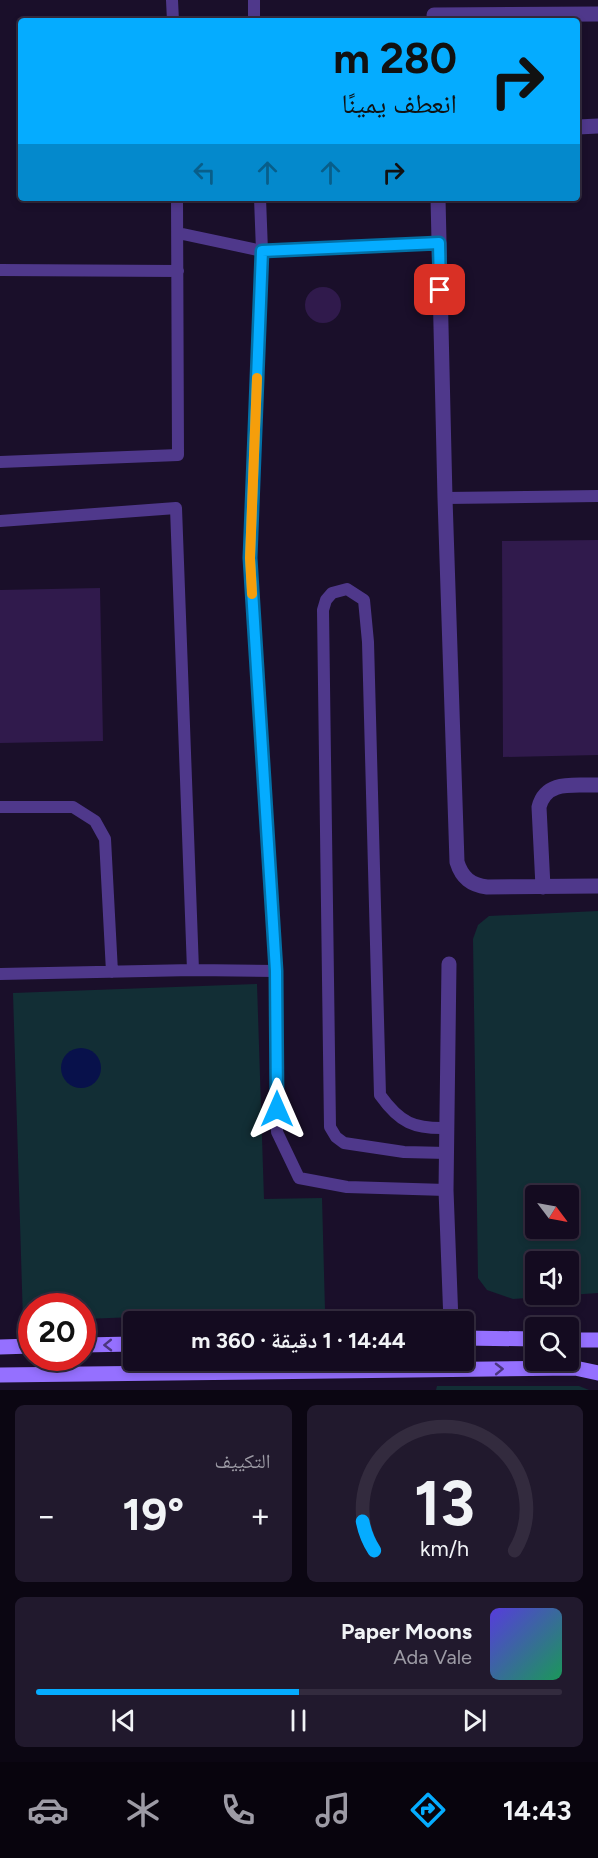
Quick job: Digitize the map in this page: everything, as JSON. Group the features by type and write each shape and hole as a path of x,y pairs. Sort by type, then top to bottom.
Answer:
{"main road":[{"path":"474,1338 525,1339"},
{"path":"579,1340 598,1340"},
{"path":"96,1345 123,1344"},
{"path":"0,1347 18,1346"},
{"path":"0,1375 575,1368 598,1372"}],"street":[{"path":"434,12 598,14"},
{"path":"580,127 598,126"},
{"path":"438,201 457,862 464,877 478,886 598,886"},
{"path":"543,887 539,807 541,800 545,794 557,786 598,785"},
{"path":"449,964 446,1190 451,1311"}],"lane":[{"path":"172,0 173,18"},
{"path":"254,0 254,18"},
{"path":"0,462 178,455 177,201"},
{"path":"260,201 262,251 250,558 276,971 277,1132 299,1178 347,1187 446,1190"},
{"path":"178,233 262,251 439,243"},
{"path":"0,270 178,271"},
{"path":"445,498 598,496"},
{"path":"0,521 176,508 193,970"},
{"path":"447,1128 424,1128 411,1124 393,1113 381,1095 368,642 364,600 347,589 332,592 323,609 330,1127 336,1137 344,1143 404,1152 447,1153"},
{"path":"0,807 73,807 95,821 105,840 112,972"},
{"path":"0,974 193,970 276,971"}],"green space":[{"path":"598,911 598,1293 579,1294 579,1251 525,1251 525,1298 513,1299 487,1290 478,1278 473,939 478,925 489,916"},
{"path":"257,984 264,1199 322,1198 325,1310 123,1311 123,1318 96,1319 96,1293 22,1293 13,993"},
{"path":"437,1386 579,1386 589,1390 436,1390"}],"shaded area":[{"path":"81,1048 89,1049 95,1054 100,1060 100,1076 95,1082 89,1087 81,1088 73,1087 67,1082 62,1076 61,1068 62,1060 67,1054 73,1049"}],"building":[{"path":"323,287 335,293 341,305 335,317 323,323 311,317 305,305 311,293"},
{"path":"598,540 598,755 503,757 502,541"},
{"path":"100,588 103,741 0,743 0,590"}],"slow traffic":[{"path":"252,594 250,558 257,378"}],"route":[{"path":"277,1109 276,971 250,558 262,251 439,243 440,290"}]}
